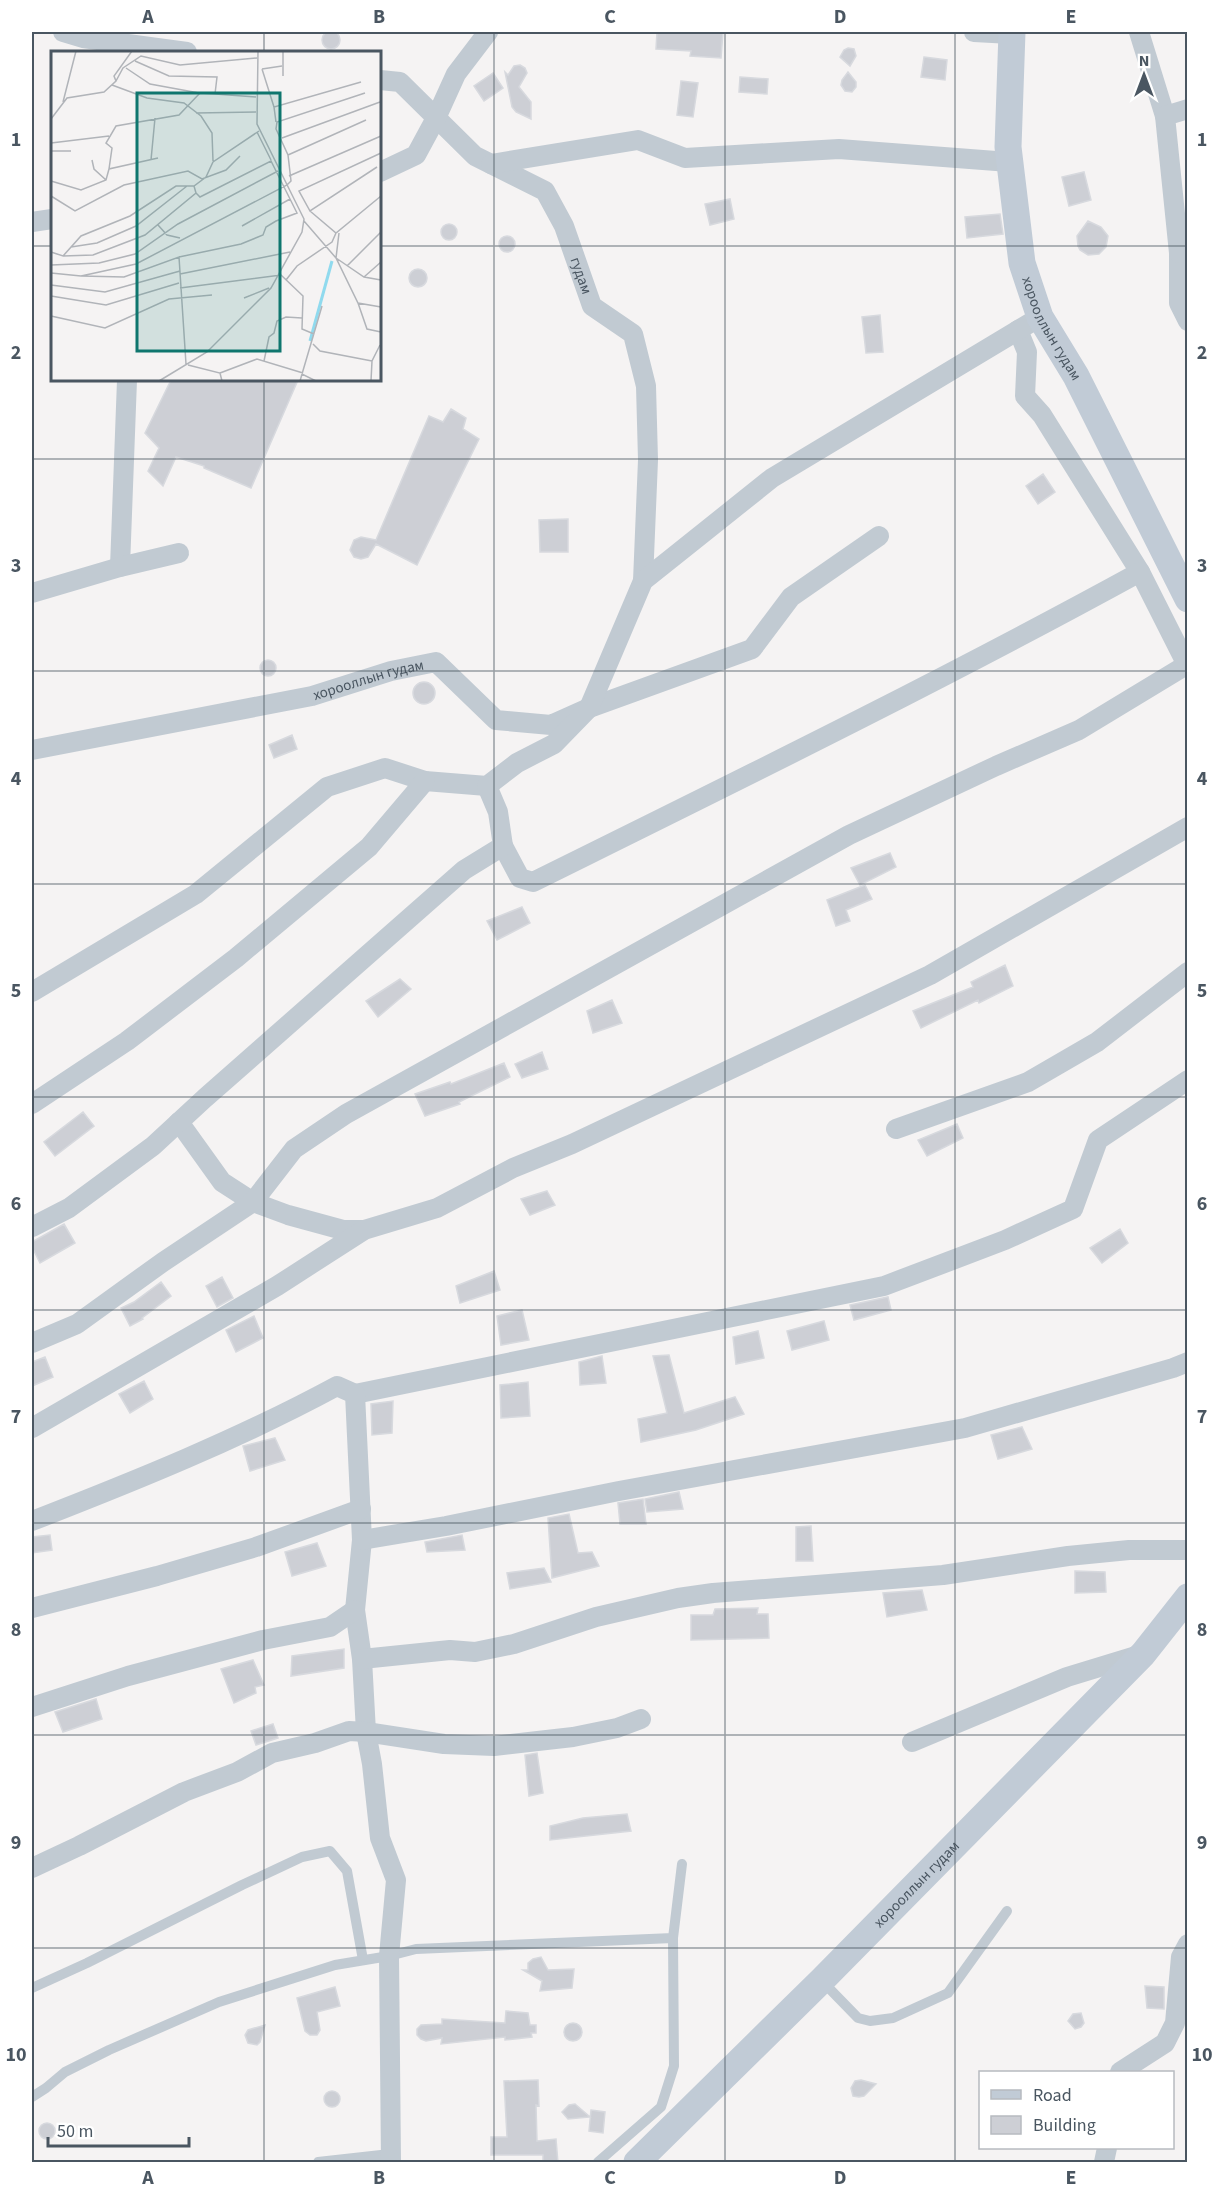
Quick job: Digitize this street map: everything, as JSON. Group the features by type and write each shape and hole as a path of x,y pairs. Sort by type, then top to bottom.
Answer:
{"main road":[{"name":"хорооллын гудам","path":"1012,33 1008,147 1029,324 1076,376 1188,599"},
{"name":"хорооллын гудам","path":"637,2163 822,1980 1143,1654 1188,1597"}],"street":[{"path":"63,32 83,38 180,51"},
{"path":"381,172 416,155 456,74 488,32"},
{"name":"хорооллын гудам","path":"974,32 1012,33"},
{"path":"1139,32 1165,116 1183,248 1179,303 1188,321"},
{"name":"гудам","path":"381,80 400,82 475,156 545,191 564,226 592,306 633,334 646,386 648,460 643,581"},
{"path":"1165,116 1188,109"},
{"path":"491,164 638,140 685,158 839,149 1010,162"},
{"path":"32,222 51,219"},
{"path":"32,1343 77,1324 163,1262 253,1202 294,1149 346,1114 849,835 1079,730 1187,666 1140,572 1042,415 1025,396 1029,324"},
{"path":"32,992 196,894 327,787 385,768 425,781 487,786 517,763 554,744 589,708 643,581 772,478 1029,324"},
{"path":"120,567 127,381"},
{"name":"хорооллын гудам","path":"32,750 312,696 392,671 436,662 496,720 550,725 589,708 752,650 791,597 879,536"},
{"path":"32,593 120,567 179,553"},
{"path":"487,786 498,812 503,846 520,878 533,882 850,724 1140,572"},
{"path":"32,1104 127,1041 236,958 369,847 425,781"},
{"path":"32,1428 277,1286 364,1230 437,1208 513,1168 572,1144 930,975 1188,827"},
{"path":"32,1227 69,1208 153,1146 464,870 503,846"},
{"path":"896,1129 1028,1082 1097,1042 1188,972"},
{"path":"32,1521 102,1494 266,1424 337,1386 355,1394 884,1286 1005,1240 1073,1209 1098,1140 1188,1080"},
{"path":"179,1122 222,1182 253,1202 288,1215 343,1230 364,1230"},
{"path":"362,1540 965,1428 1188,1362"},
{"path":"355,1394 362,1540 355,1610 362,1659 366,1732 380,1838 396,1880 389,1956 391,2158"},
{"path":"32,1608 157,1576 245,1550 361,1509"},
{"path":"362,1659 450,1650 475,1652 514,1644 596,1617 678,1598 713,1593 943,1575 1129,1550 1188,1550"},
{"path":"32,1707 128,1676 263,1640 330,1627 355,1610"},
{"path":"912,1742 1067,1677 1143,1654"},
{"path":"32,1868 184,1792 237,1772 272,1753 315,1743 349,1731 444,1744 494,1746 573,1737 617,1728 641,1719"},
{"path":"1123,2071 1166,2043 1175,2023 1181,1957 1188,1944"}],"lane":[{"path":"32,1988 87,1963 262,1875 302,1857 330,1851 347,1871 363,1960"},
{"path":"598,2163 661,2107 669,2086 674,2066 673,1938 682,1864"},
{"path":"822,1980 858,2018 870,2021 893,2018 948,1993 1007,1911"},
{"path":"32,2097 65,2072 82,2063 219,2002 335,1965 416,1949 673,1938"},
{"path":"318,2163 391,2158"}],"building":[{"path":"327,31 335,31 340,36 338,47 327,49 322,44 322,36"},
{"path":"657,32 723,32 721,58 690,56 691,51 656,49"},
{"path":"848,48 854,49 856,56 850,66 840,57"},
{"path":"924,57 947,60 945,80 921,77"},
{"path":"520,65 527,73 519,87 531,102 531,119 516,112 512,107 505,72 508,75 514,66"},
{"path":"848,72 856,82 856,87 852,92 845,91 841,85"},
{"path":"493,73 503,88 484,101 474,86"},
{"path":"740,77 768,79 767,94 739,92"},
{"path":"681,81 698,83 693,117 677,115"},
{"path":"1084,172 1091,200 1069,206 1062,177"},
{"path":"730,199 734,219 710,225 705,204"},
{"path":"1000,214 1003,234 967,238 965,217"},
{"path":"1088,221 1101,227 1108,236 1106,247 1099,254 1088,255 1078,246 1077,236"},
{"path":"446,224 452,224 457,232 455,238 446,240 441,235 441,229"},
{"path":"507,236 513,238 515,244 513,250 507,252 501,250 499,244 501,238"},
{"path":"418,269 424,272 427,278 424,284 418,287 412,284 409,278 412,272"},
{"path":"880,315 883,352 866,353 862,317"},
{"path":"171,381 298,381 251,488 204,468 204,466 176,457 163,486 148,471 159,448 145,433"},
{"path":"451,409 466,418 463,429 479,439 417,565 376,544 368,557 361,559 354,557 350,550 354,540 361,537 376,540 429,416 443,422"},
{"path":"1043,474 1055,492 1038,504 1026,486"},
{"path":"568,519 568,552 540,552 539,520"},
{"path":"268,660 276,668 268,676 260,668"},
{"path":"424,682 432,685 435,693 432,701 424,704 416,701 413,693 416,685"},
{"path":"292,735 297,749 274,758 269,745"},
{"path":"890,853 896,867 860,885 851,868"},
{"path":"865,885 872,899 846,910 850,921 836,926 827,900"},
{"path":"522,907 530,923 497,940 487,921"},
{"path":"1005,965 1013,986 921,1028 913,1011 973,987 971,982"},
{"path":"400,979 411,989 378,1017 366,1001"},
{"path":"612,1000 622,1023 593,1033 587,1011"},
{"path":"542,1052 548,1069 522,1078 515,1064"},
{"path":"504,1063 510,1077 459,1102 460,1104 425,1116 415,1094 450,1082 451,1084"},
{"path":"83,1112 94,1126 55,1156 44,1142"},
{"path":"957,1124 963,1138 927,1156 918,1140"},
{"path":"547,1191 555,1205 530,1215 521,1199"},
{"path":"64,1224 75,1243 40,1263 32,1242"},
{"path":"1120,1229 1128,1243 1102,1263 1090,1248"},
{"path":"494,1271 500,1290 460,1303 456,1286"},
{"path":"222,1277 233,1298 217,1307 206,1286"},
{"path":"161,1282 171,1296 143,1319 130,1326 121,1308 134,1302"},
{"path":"888,1297 891,1310 854,1320 850,1305"},
{"path":"522,1310 529,1340 501,1345 497,1316"},
{"path":"254,1316 263,1338 236,1352 226,1330"},
{"path":"824,1321 829,1340 792,1350 787,1331"},
{"path":"758,1331 764,1358 736,1364 733,1337"},
{"path":"669,1355 684,1413 735,1397 744,1414 696,1430 641,1442 638,1419 667,1413 653,1356"},
{"path":"602,1356 606,1383 580,1385 579,1362"},
{"path":"45,1357 53,1377 32,1386 32,1362"},
{"path":"144,1381 153,1399 130,1413 119,1394"},
{"path":"528,1382 530,1416 501,1418 500,1385"},
{"path":"393,1401 392,1433 372,1435 371,1404"},
{"path":"1022,1427 1032,1449 998,1459 991,1435"},
{"path":"275,1438 285,1460 250,1471 243,1446"},
{"path":"679,1492 683,1509 647,1512 645,1499"},
{"path":"643,1499 646,1524 620,1524 618,1503"},
{"path":"569,1514 578,1553 592,1552 599,1566 552,1578 548,1518"},
{"path":"811,1526 813,1561 796,1561 796,1527"},
{"path":"50,1535 52,1550 32,1553 32,1537"},
{"path":"462,1535 465,1550 427,1552 425,1542"},
{"path":"317,1543 326,1566 292,1576 285,1552"},
{"path":"544,1568 551,1582 510,1589 507,1573"},
{"path":"1075,1571 1105,1572 1106,1592 1075,1593"},
{"path":"922,1590 927,1610 887,1617 883,1593"},
{"path":"758,1608 757,1614 768,1614 769,1638 691,1640 691,1615 713,1615 715,1609"},
{"path":"344,1649 344,1668 291,1676 292,1656"},
{"path":"253,1660 264,1685 255,1687 256,1693 234,1703 221,1669"},
{"path":"96,1699 102,1719 63,1732 55,1712"},
{"path":"273,1724 278,1738 256,1745 251,1731"},
{"path":"537,1753 543,1793 529,1796 525,1755"},
{"path":"627,1814 631,1831 550,1840 550,1826 583,1818"},
{"path":"541,1957 548,1970 574,1969 572,1988 540,1991 542,1981 523,1970 528,1970 528,1963 533,1959"},
{"path":"1145,1986 1164,1987 1164,2009 1147,2008"},
{"path":"335,1987 340,2006 317,2012 320,2030 317,2035 310,2035 305,2031 297,1998"},
{"path":"506,2011 528,2013 530,2025 536,2025 536,2033 531,2033 532,2037 505,2040 505,2037 441,2044 442,2038 426,2041 417,2035 417,2029 421,2025 442,2024 442,2019 505,2023"},
{"path":"1081,2013 1084,2023 1075,2029 1068,2021 1073,2014"},
{"path":"573,2023 579,2026 582,2032 579,2038 573,2041 567,2038 564,2032 567,2026"},
{"path":"265,2025 260,2042 257,2045 248,2043 245,2035 248,2030"},
{"path":"538,2080 537,2141 556,2139 558,2163 543,2163 543,2155 491,2155 491,2137 507,2137 504,2081"},
{"path":"861,2080 876,2084 864,2096 853,2096 851,2088 855,2081"},
{"path":"332,2091 340,2099 332,2107 324,2099"},
{"path":"575,2104 590,2117 568,2119 562,2112 569,2105"},
{"path":"591,2110 605,2112 603,2133 589,2131"},
{"path":"44,2123 50,2123 55,2131 53,2137 44,2139 39,2134 39,2128"}]}
